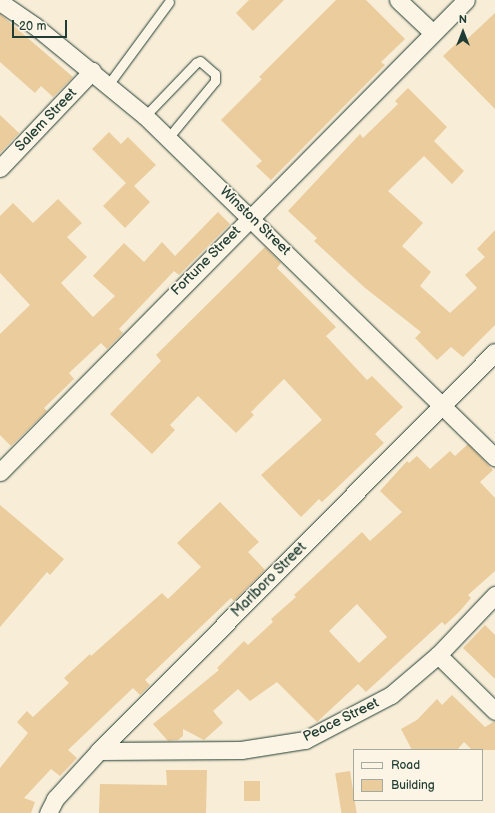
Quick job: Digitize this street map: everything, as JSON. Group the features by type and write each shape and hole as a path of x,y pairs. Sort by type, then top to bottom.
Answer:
{"street":[{"path":"398,0 432,32"},
{"name":"Fortune Street","path":"0,472 250,216 432,32 466,0"},
{"name":"Winston Street","path":"0,2 35,26 92,71 145,116 443,404 495,457"},
{"name":"Salem Street","path":"0,168 92,71"},
{"name":"Marlboro Street","path":"48,813 55,799 99,751 495,352"},
{"name":"Peace Street","path":"99,751 241,750 305,740 391,695 438,655 495,595"},
{"path":"438,655 495,711"}],"lane":[{"path":"108,85 169,2"},
{"path":"145,116 196,63 204,63 215,74 215,81 168,138"}],"building":[{"path":"249,0 284,0 253,31 236,13"},
{"path":"336,0 366,0 405,39 381,62 385,65 271,180 256,166 262,161 221,120 262,79 259,77"},
{"path":"495,13 495,109 443,56 461,39 464,42"},
{"path":"0,14 73,77 53,97 41,86 35,93 0,62"},
{"path":"408,88 447,127 434,141 464,171 452,184 424,156 388,191 423,223 402,246 431,272 420,286 450,313 477,288 465,275 485,257 477,249 495,230 495,325 463,357 451,347 437,360 415,338 421,332 364,287 314,241 317,238 288,211 360,134 363,138 398,104 395,101"},
{"path":"0,115 19,133 0,153"},
{"path":"109,132 121,144 128,137 156,165 134,186 150,202 125,228 103,206 126,183 92,149"},
{"path":"58,199 82,223 67,237 87,257 61,283 93,317 115,296 93,276 124,243 144,262 162,242 175,256 218,212 230,224 179,275 174,271 119,329 123,333 107,349 101,343 69,373 74,379 44,408 47,411 11,446 0,435 0,334 30,305 0,273 0,216 13,203 33,223"},
{"path":"265,247 281,263 277,268 336,327 326,336 367,380 372,376 403,407 375,434 384,443 322,502 319,499 301,517 261,475 322,420 284,379 251,412 254,415 236,433 198,396 170,425 175,430 152,454 110,414 161,361 156,355"},
{"path":"468,444 493,470 480,482 495,498 495,571 468,595 471,598 459,612 445,625 442,622 366,692 358,684 317,722 277,682 250,701 238,689 213,711 223,723 204,740 183,729 183,736 178,740 168,741 153,724 219,670 217,668 244,641 248,645 273,622 271,619 296,597 294,595 362,532 370,541 402,512 380,491 407,461 409,463 417,456 430,469 450,451 455,456","holes":["357,604 387,637 359,663 329,631"]},
{"path":"220,502 259,542 248,552 265,570 234,601 231,598 145,680 150,685 140,695 133,688 68,750 77,758 60,776 51,769 24,798 35,802 31,813 0,813 0,768 28,733 17,722 27,711 33,717 69,683 64,678 90,654 91,656 162,593 168,599 201,567 177,543"},
{"path":"0,505 64,559 50,575 47,572 0,627"},
{"path":"485,625 495,635 495,679 463,648"},
{"path":"452,695 485,727 495,721 495,750 471,749 464,742 458,749 411,749 401,729 417,720 437,699 442,705"},
{"path":"166,770 207,770 206,813 99,813 100,784 167,785"},
{"path":"350,771 353,801 355,801 357,813 341,813 335,773"},
{"path":"244,781 260,781 260,801 244,801"}]}
